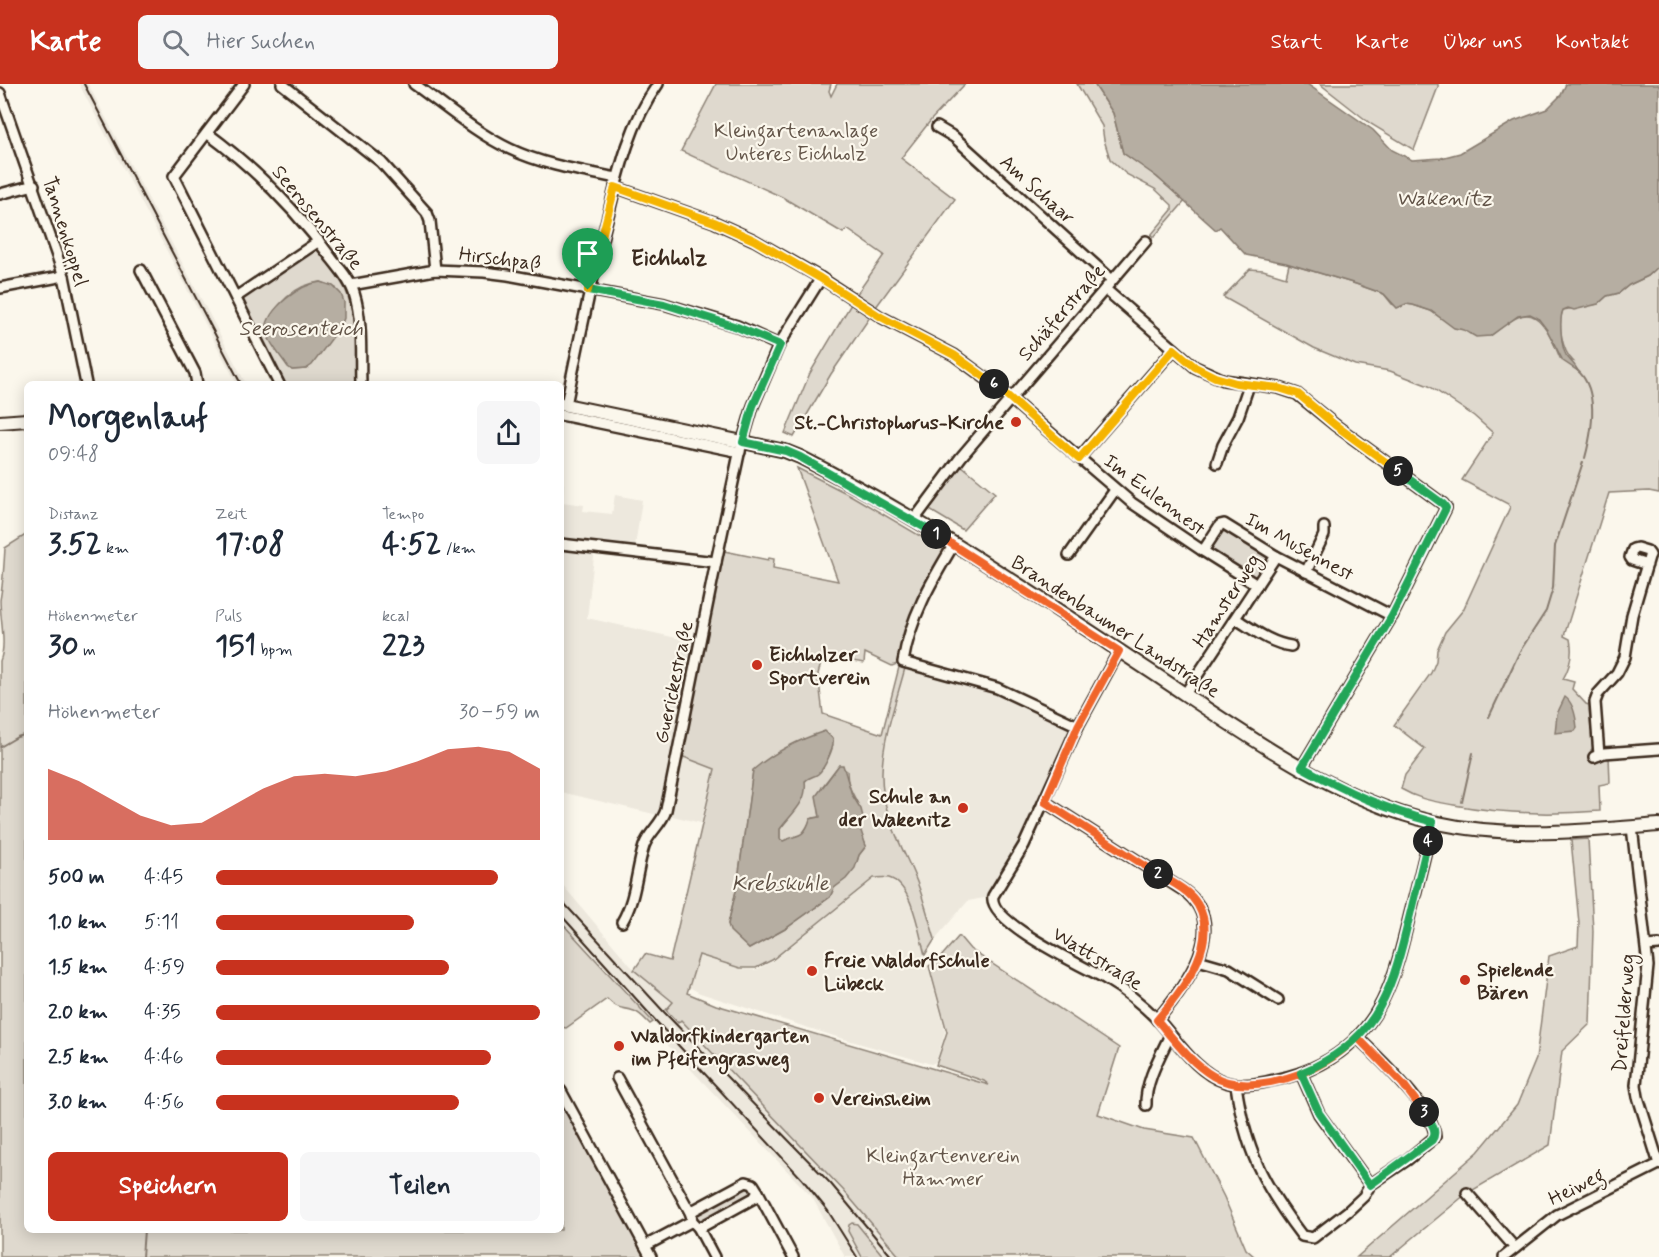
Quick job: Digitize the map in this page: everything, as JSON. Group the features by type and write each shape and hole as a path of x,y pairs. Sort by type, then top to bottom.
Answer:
{"main road":[{"name":"Brandenbaumer Landstraße","path":"564,408 741,447 786,451 800,457 954,544 1302,767 1360,798 1393,811 1433,822 1481,830 1531,833 1659,825"},
{"path":"0,422 24,420"}],"street":[{"path":"244,84 174,176 278,381"},
{"path":"282,84 381,162 428,213 435,270"},
{"name":"Im Eulennest","path":"414,84 491,138 513,150 616,182 754,240 881,317 954,355 976,370 1115,490 1257,585"},
{"path":"564,403 588,290 616,182 632,129 658,84"},
{"name":"Tannenkoppel","path":"0,93 64,276 85,381"},
{"name":"Am Schaar","path":"937,127 954,137 1112,280"},
{"name":"Seerosenstraße","path":"207,133 242,158 272,187 319,241 351,285 358,311 361,381"},
{"path":"0,194 34,185"},
{"path":"236,297 319,241"},
{"name":"Schäferstraße","path":"914,520 941,482 1010,399 1146,241"},
{"path":"141,270 195,373 196,381"},
{"name":"Hirschpaß","path":"351,285 435,270 508,275 664,304 737,327 780,345"},
{"path":"0,288 64,276"},
{"name":"Guerickestraße","path":"622,922 628,911 645,843 662,821 666,810 716,562 741,447 753,406 780,345 820,278"},
{"path":"1105,289 1205,373 1224,380 1279,388 1298,394 1335,425 1446,508 1392,616 1302,767"},
{"path":"1079,459 1174,349"},
{"path":"1217,463 1223,445 1238,417 1249,385"},
{"path":"1069,555 1115,490"},
{"name":"Im Musennest","path":"1203,551 1222,523 1276,556 1392,616"},
{"path":"1306,572 1324,535 1324,527"},
{"path":"564,544 716,562"},
{"path":"954,544 922,599 908,639 903,662 997,688 1078,726"},
{"name":"Hamsterweg","path":"1185,694 1276,556"},
{"path":"1647,565 1632,615 1625,657 1617,673 1598,694 1595,702 1597,756 1604,753 1659,749"},
{"path":"1236,618 1264,637 1279,644 1291,646"},
{"path":"1119,651 1078,726 1045,802 1189,894 1197,904 1203,921 1203,939 1198,960 1180,993 1157,1020"},
{"name":"Wattstraße","path":"1045,802 1024,845 993,896 992,903 997,911 1016,927 1118,987 1157,1020 1201,1068 1224,1082 1236,1085 1268,1082 1301,1073 1338,1054 1357,1037 1382,1004 1394,977 1433,822"},
{"name":"Dreifelderweg","path":"1632,827 1646,946 1647,992 1636,1084 1659,1164"},
{"path":"1646,946 1659,945"},
{"path":"1198,960 1229,969 1278,1000"},
{"path":"1146,1105 1152,1079 1170,1035"},
{"path":"1236,1085 1241,1118 1257,1166 1280,1208 1302,1236 1313,1238 1333,1225 1364,1196 1370,1185 1435,1137 1434,1130 1403,1084 1357,1037"},
{"path":"1301,1073 1319,1113 1370,1185"},
{"path":"617,1078 714,1257"},
{"path":"564,1097 651,1257"},
{"name":"Heiweg","path":"1504,1257 1557,1215 1659,1164"},
{"path":"694,1221 694,1210 746,1182 753,1184 793,1257"},
{"path":"645,1246 694,1221 754,1198 758,1192"},
{"path":"1467,1193 1515,1248"}],"shaded area":[{"path":"79,84 88,84 244,381 235,381"},
{"path":"615,495 642,500 634,553 595,548 587,618 699,643 677,755 715,768 701,823 661,813 658,815 564,793 564,502 584,505 583,511 612,514"},
{"name":"Schule an der Wakenitz","path":"905,668 994,693 1069,728 1042,801 1021,844 989,897 968,901 935,939 916,881 897,840 884,795 882,773 885,747"},
{"name":"Freie Waldorfschule Lübeck","path":"889,878 902,887 910,900 940,1011 945,1032 936,1062 931,1064 834,1036 700,993 689,987 699,956 740,969 756,970 773,961 874,879"},
{"path":"564,887 630,965 673,1002 666,1010 678,1022 681,1020 844,1191 900,1257 845,1257 812,1197 663,1040 664,1034 564,925"}],"green space":[{"name":"Kleingartenanlage Unteres Eichholz","path":"716,84 831,84 829,91 831,96 837,84 965,84 931,120 901,158 955,199 876,307 856,295 884,255 847,229 843,233 782,197 681,151"},
{"path":"1077,84 1094,84 1113,113 1123,153 1146,168 1185,201 1154,237 1151,235 1172,210 1172,205 1155,189 1126,174 1110,159 1102,126"},
{"path":"1320,84 1438,84 1438,87 1414,150 1371,124"},
{"path":"317,248 338,277 348,296 355,334 357,362 355,381 282,381 241,299","holes":["321,282 336,288 341,326 306,369 292,370 266,329 274,312 294,291"]},
{"path":"1289,264 1384,294 1392,304 1401,307 1406,304 1431,311 1470,334 1490,336 1518,317 1533,316 1545,327 1560,358 1573,361 1566,351 1562,337 1560,322 1563,310 1598,304 1607,296 1619,293 1629,285 1648,276 1659,266 1659,493 1649,491 1609,493 1564,636 1570,639 1571,655 1563,679 1574,682 1572,689 1589,705 1595,746 1591,750 1592,755 1609,756 1610,783 1599,785 1600,811 1545,813 1490,810 1427,800 1401,789 1405,775 1425,749 1394,725 1431,673 1445,632 1463,610 1510,507 1462,480 1493,433 1474,416 1429,386 1390,371 1355,365 1314,348 1223,297 1250,269 1263,270 1286,277"},
{"path":"851,304 870,317 831,374 794,437 785,433 810,373"},
{"path":"961,465 995,493 963,530 928,509"},
{"name":"Kleingartenverein Hammer","path":"797,468 852,496 944,550 919,593 897,664 892,666 865,653 864,663 823,656 818,674 823,714 882,734 899,667 905,668 885,746 883,788 889,816 917,882 935,939 925,955 914,911 904,890 897,882 889,878 874,878 772,960 756,968 740,968 699,955 687,993 716,1005 989,1085 984,1081 936,1065 947,1032 929,966 940,958 959,936 970,949 1119,1048 1098,1114 1144,1130 1194,1138 1224,1197 1246,1249 1255,1257 900,1257 844,1191 681,1020 678,1023 666,1010 673,1002 634,970 645,954 670,961 715,769 676,754 724,551 768,560 769,558 774,559 773,568 838,581","holes":["839,765 847,771 850,789 861,813 860,830 866,846 857,862 834,888 830,897 785,929 749,949 728,924 737,887 753,771 807,778 780,829 780,839 783,841 801,836 813,818 820,817 818,801 822,787"]},
{"path":"1223,529 1271,558 1258,577 1256,578 1211,551 1211,547"},
{"path":"24,536 24,1233 564,1233 564,1107 645,1257 0,1257 0,661 3,640 0,600 5,548"},
{"path":"1588,839 1593,931 1590,1024 1562,1051 1550,1145 1466,1194 1390,1257 1357,1257 1478,1152 1517,1105 1536,1059 1549,956 1578,946 1579,923 1571,840"},
{"path":"564,925 653,1022 650,1024 636,1012 617,1007 607,999 564,1028"},
{"path":"749,1185 754,1194 700,1223 696,1218 696,1213"},
{"path":"852,1223 857,1224 884,1257 862,1257 848,1231"}],"water":[{"name":"Wakenitz","path":"1094,84 1307,84 1373,130 1392,150 1412,160 1441,158 1460,153 1514,121 1547,109 1561,95 1566,84 1659,84 1659,266 1648,276 1629,285 1619,293 1607,296 1598,304 1574,310 1568,308 1563,310 1561,326 1563,345 1566,355 1578,371 1563,361 1547,330 1538,318 1530,314 1518,316 1490,336 1476,337 1464,330 1454,328 1431,311 1406,304 1397,308 1384,294 1356,284 1286,263 1246,255 1220,227 1216,230 1157,177 1123,153 1113,113"},
{"name":"Seerosenteich","path":"321,282 333,286 341,294 344,302 344,318 341,326 312,365 306,369 292,370 267,334 268,322 286,298 304,287"},
{"path":"1565,697 1572,707 1577,728 1575,731 1555,733 1557,714"},
{"name":"Krebskuhle","path":"825,731 833,739 828,758 818,774 805,781 802,801 780,829 780,839 783,841 800,835 810,819 820,817 816,796 839,765 843,765 852,795 861,809 863,817 860,828 866,846 859,855 855,868 834,888 830,897 785,929 749,949 730,931 728,924 737,887 753,770 787,747"}],"waterway":[{"path":"1577,370 1584,378 1591,400 1592,424 1585,458"},
{"path":"1489,717 1520,651 1546,611 1553,588 1555,546 1583,462"},
{"path":"0,747 24,735"},
{"path":"1462,802 1473,753"},
{"path":"142,1257 144,1233"}],"railway":[{"path":"84,84 239,381"},
{"path":"564,903 664,1012 831,1184 892,1257"},
{"path":"564,918 802,1179 828,1211 857,1257"}],"place":[{"name":"St.-Christophorus-Kirche","path":"1016,422"},
{"name":"Eichholzer Sportverein","path":"757,665"},
{"name":"Schule an der Wakenitz","path":"963,808"},
{"name":"Freie Waldorfschule Lübeck","path":"812,971"},
{"name":"Spielende Bären","path":"1465,980"},
{"name":"Waldorfkindergarten im Pfeifengrasweg","path":"619,1046"},
{"name":"Vereinsheim","path":"819,1098"}],"district":[{"name":"Eichholz","path":"669,257"}],"route":[{"path":"588,290 615,187 714,222 754,240 881,317 954,355 992,383 1079,459 1174,349 1195,367 1215,377 1236,383 1279,388 1298,394 1335,425 1443,504 1446,508 1445,513 1392,616 1302,767 1360,798 1393,811 1433,822 1398,963 1382,1004 1367,1026 1357,1037 1347,1047 1338,1054 1318,1066 1301,1073 1319,1113 1370,1185 1432,1140 1435,1137 1434,1130 1420,1107 1403,1084 1357,1037 1338,1054 1301,1073 1268,1082 1236,1085 1224,1082 1201,1068 1157,1020 1180,993 1198,960 1204,929 1197,904 1189,894 1045,802 1078,726 1119,651 954,544 847,482 790,453 743,442 753,406 780,345 737,327 664,304 588,290"}]}
